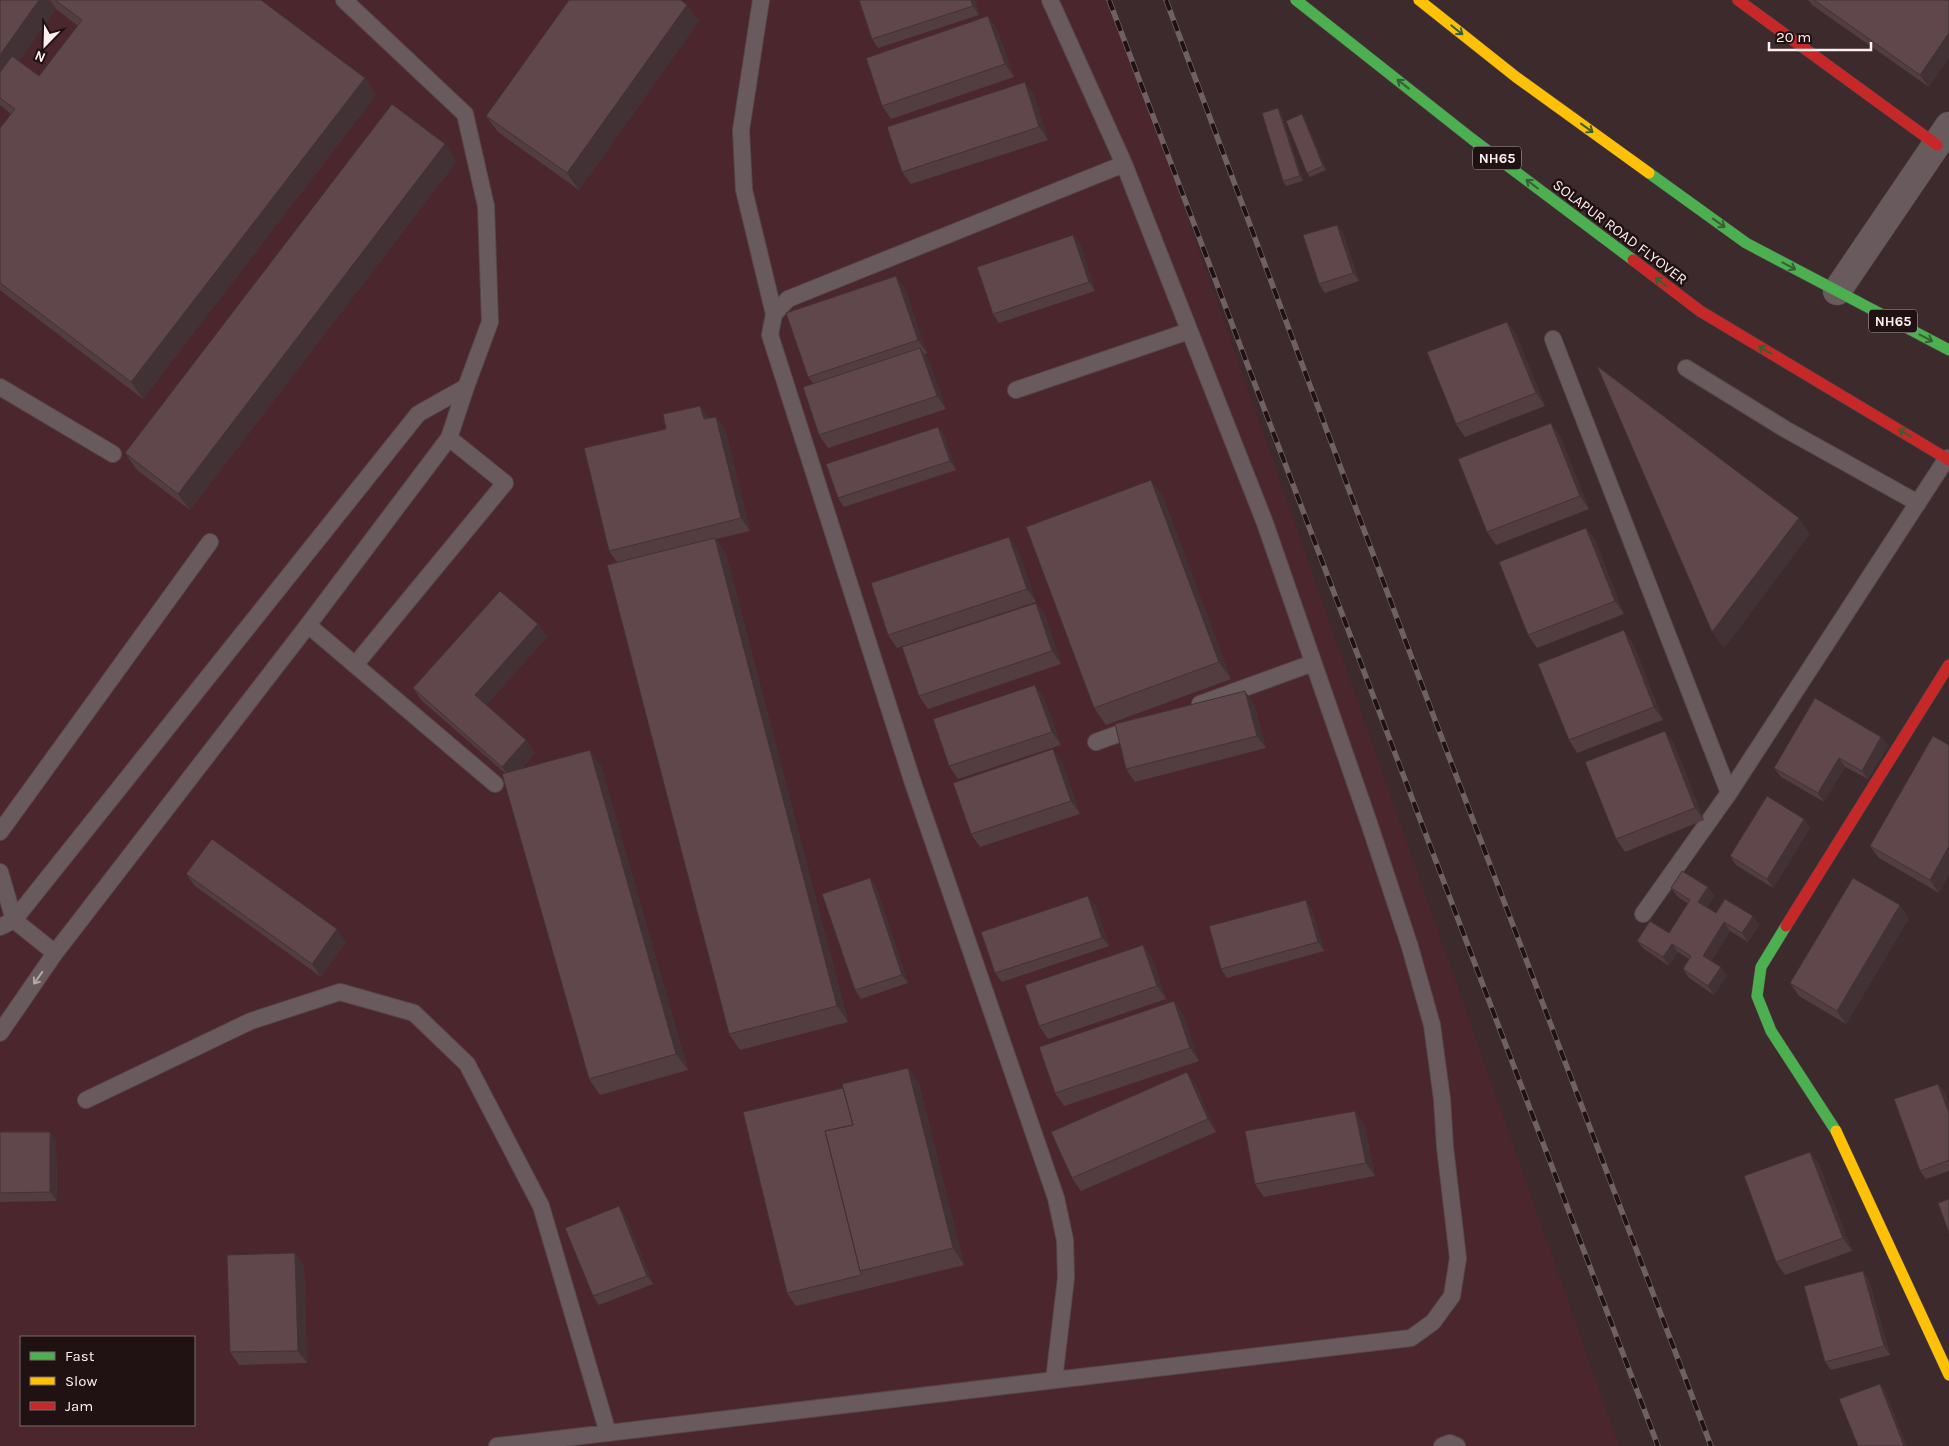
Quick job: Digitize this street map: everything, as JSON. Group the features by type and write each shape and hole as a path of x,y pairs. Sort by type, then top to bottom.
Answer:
{"main road":[{"name":"SOLAPUR ROAD FLYOVER","path":"1296,0 1472,139 1700,311 1948,459"},
{"name":"NH65","path":"1419,0 1516,77 1746,243 1949,350"},
{"path":"1738,0 1943,136"},
{"path":"1949,665 1761,967 1757,996 1770,1031 1835,1128 1949,1375"}],"street":[{"path":"1837,291 1943,136"}],"lane":[{"path":"0,1033 55,953 308,625 448,438 490,322 486,206 465,114 344,0"},
{"path":"760,0 741,130 744,190 774,314 770,334 907,764 1056,1198 1065,1240 1066,1278 1054,1380"},
{"path":"497,1446 1411,1338 1433,1322 1452,1296 1458,1258 1445,1147 1442,1099 1432,1025 1410,947 1265,523 1124,164 1050,0"},
{"path":"774,314 788,299 807,290 1124,164"},
{"path":"1016,390 1190,331"},
{"path":"1553,339 1729,793"},
{"path":"1686,368 1785,429 1918,503"},
{"path":"0,387 113,454"},
{"path":"7,924 418,414 466,388"},
{"path":"356,665 505,483 448,438"},
{"path":"1643,914 1729,793 1948,459"},
{"path":"0,832 210,542"},
{"path":"308,625 495,784"},
{"path":"1190,708 1313,663"},
{"path":"1096,742 1152,722"},
{"path":"0,872 7,924"},
{"path":"7,924 55,953"},
{"path":"86,1100 251,1021 340,992 414,1013 467,1064 542,1206 608,1433"},
{"path":"1442,1446 1450,1443 1457,1446"}],"shaded area":[{"path":"0,0 1111,0 1619,1446 0,1446"}],"building":[{"path":"0,0 39,0 0,55"},
{"path":"55,0 261,0 365,78 131,382 0,283 0,128 15,109 0,98 0,72 12,56 39,76 82,20"},
{"path":"569,0 681,0 687,5 567,173 486,116"},
{"path":"859,0 971,0 973,6 872,39"},
{"path":"1814,0 1949,0 1949,33 1920,75"},
{"path":"988,16 1005,64 882,106 866,58"},
{"path":"1025,82 1039,127 902,172 887,127"},
{"path":"392,104 445,144 178,494 125,453"},
{"path":"1278,108 1300,176 1283,181 1262,113"},
{"path":"1302,114 1323,166 1307,173 1286,121"},
{"path":"1337,225 1353,273 1319,284 1303,235"},
{"path":"1073,235 1089,282 993,314 977,267"},
{"path":"896,276 918,340 808,377 786,313"},
{"path":"1507,322 1536,393 1456,424 1427,352"},
{"path":"920,348 937,396 819,435 803,387"},
{"path":"1597,366 1799,518 1712,632"},
{"path":"700,406 704,419 716,417 741,518 609,551 584,448 666,429 663,414"},
{"path":"1551,423 1580,496 1487,532 1458,459"},
{"path":"938,427 950,461 838,498 826,464"},
{"path":"1151,480 1219,662 1094,708 1026,527"},
{"path":"1586,528 1615,601 1528,635 1499,562"},
{"path":"1009,537 1027,589 888,635 871,583"},
{"path":"715,538 837,1006 729,1034 607,565"},
{"path":"500,591 538,624 475,695 526,740 502,767 413,688"},
{"path":"1036,603 1052,651 919,696 902,647"},
{"path":"1624,630 1654,707 1569,740 1538,664"},
{"path":"1035,685 1052,732 949,766 933,719"},
{"path":"1245,691 1257,736 1126,769 1115,724"},
{"path":"1815,698 1881,737 1862,771 1839,758 1818,793 1774,768"},
{"path":"1665,731 1695,808 1616,839 1585,762"},
{"path":"1933,736 1949,745 1949,846 1930,880 1870,846"},
{"path":"1053,749 1071,801 971,834 953,783"},
{"path":"590,750 676,1054 589,1079 502,774"},
{"path":"1767,796 1804,819 1767,879 1730,856"},
{"path":"212,839 337,929 312,964 186,874"},
{"path":"1682,871 1708,887 1698,902 1716,913 1725,899 1753,916 1742,933 1724,922 1703,956 1721,967 1708,986 1683,969 1691,956 1672,944 1663,957 1637,941 1650,921 1669,933 1690,900 1671,888"},
{"path":"870,878 902,975 855,990 822,894"},
{"path":"1853,878 1900,905 1837,1011 1790,983"},
{"path":"1088,896 1102,938 995,973 981,932"},
{"path":"1306,900 1318,942 1221,969 1209,926"},
{"path":"1143,945 1157,986 1039,1026 1025,985"},
{"path":"1174,1001 1190,1048 1055,1093 1039,1047"},
{"path":"908,1068 953,1248 860,1271 825,1131 853,1125 842,1084"},
{"path":"1187,1072 1208,1119 1072,1178 1051,1132"},
{"path":"1938,1084 1949,1113 1949,1160 1920,1171 1894,1099"},
{"path":"843,1088 853,1125 825,1131 862,1275 787,1293 743,1112"},
{"path":"1355,1111 1366,1163 1255,1184 1245,1131"},
{"path":"0,1132 50,1132 50,1192 0,1193"},
{"path":"1810,1152 1843,1238 1776,1262 1744,1176"},
{"path":"1949,1199 1949,1233 1938,1203"},
{"path":"619,1206 647,1276 593,1296 565,1228"},
{"path":"295,1253 298,1351 230,1352 227,1255"},
{"path":"1863,1271 1884,1346 1825,1362 1804,1286"},
{"path":"1880,1384 1904,1446 1858,1446 1839,1399"}],"railway":[{"path":"1109,0 1658,1446"},
{"path":"1166,0 1435,720 1711,1446"}],"traffic: fast":[{"path":"1296,0 1472,139 1633,260"},
{"path":"1649,173 1746,243 1949,350"},
{"path":"1786,926 1761,967 1757,996 1771,1031 1836,1131"}],"traffic: slow":[{"path":"1419,0 1516,77 1649,173"},
{"path":"1836,1131 1949,1375"}],"traffic: jam":[{"path":"1738,0 1937,145"},
{"path":"1633,260 1700,311 1949,460"},
{"path":"1786,926 1949,665"}]}
